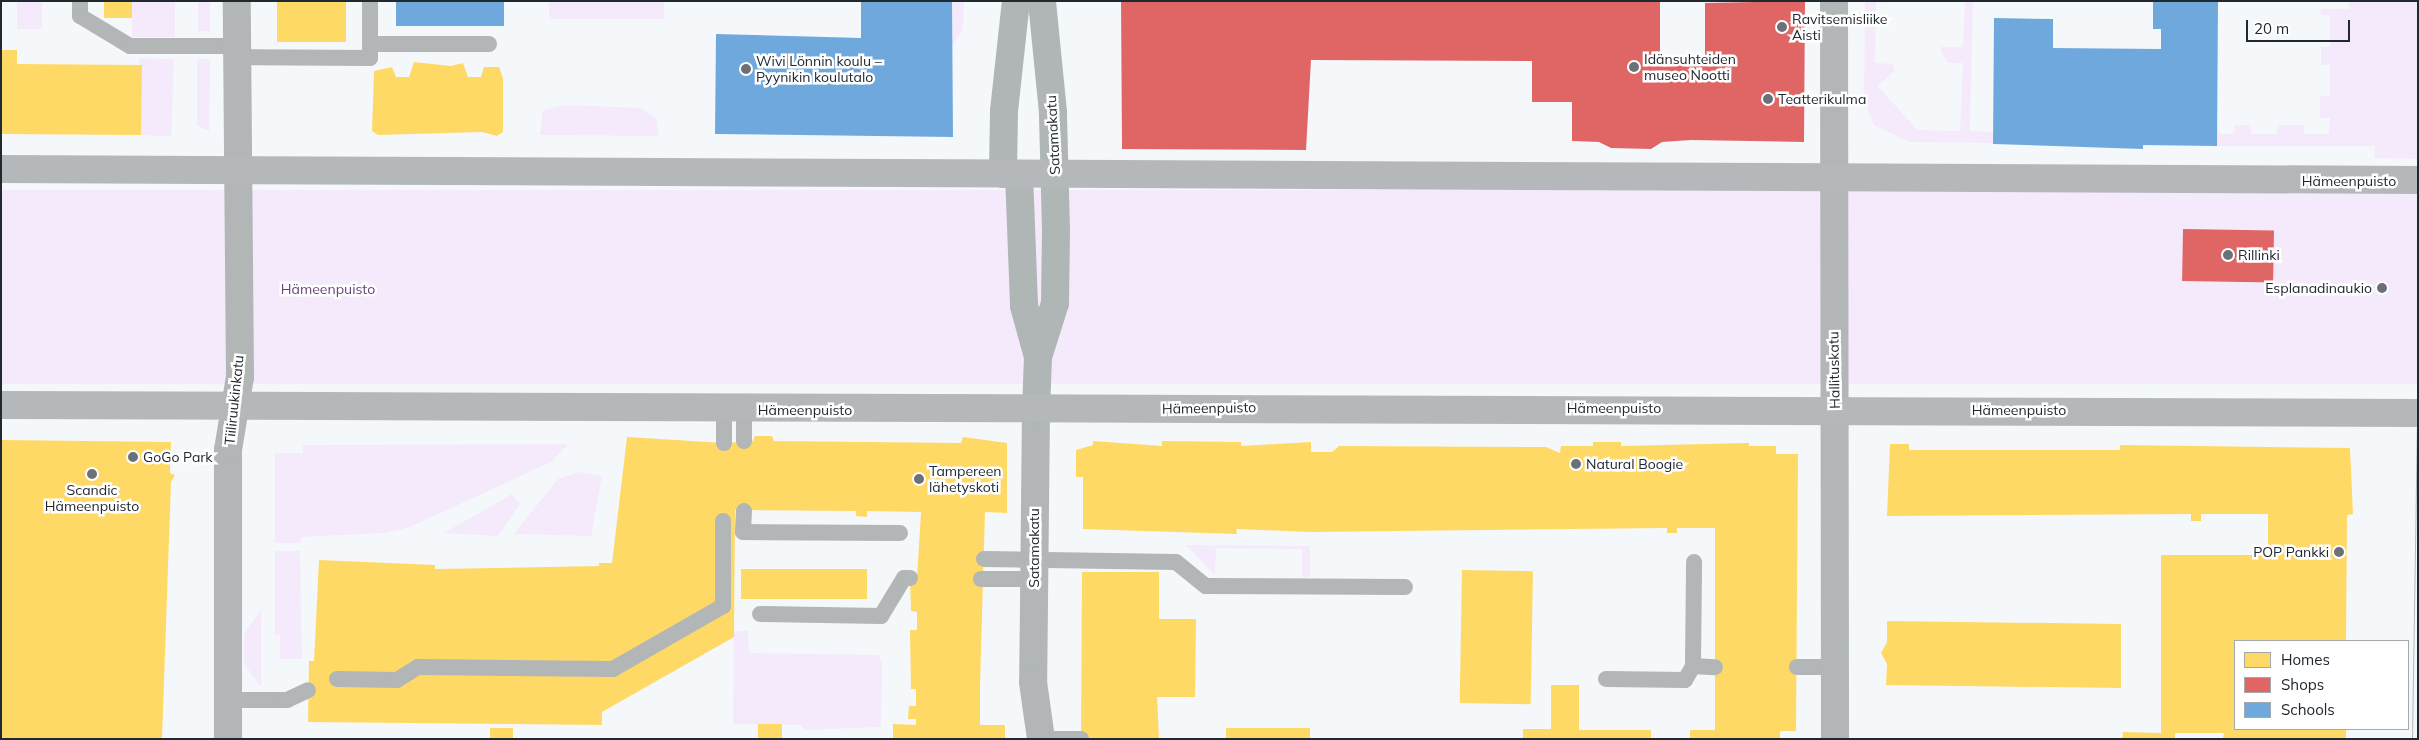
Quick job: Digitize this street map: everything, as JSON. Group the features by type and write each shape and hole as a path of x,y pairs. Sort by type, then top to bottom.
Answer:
{"main road":[{"name":"Hämeenpuisto","path":"1,169 2418,180"},
{"name":"Hämeenpuisto","path":"1,405 1036,411 1202,407 2418,413"}],"street":[{"name":"Tiiliruukinkatu","path":"228,739 228,450 240,377 236,1"},
{"name":"Satamakatu","path":"1016,1 1004,112 1024,306 1038,357"},
{"name":"Satamakatu","path":"1040,739 1033,682 1036,411 1038,357 1055,304 1055,174 1042,1"},
{"name":"Hallituskatu","path":"1834,1 1835,739"}],"lane":[{"path":"80,1 80,16 130,46 370,58 370,1"},
{"path":"370,44 488,44"},
{"path":"734,410 744,441"},
{"path":"724,444 734,410"},
{"path":"744,511 743,532 900,533"},
{"path":"337,679 397,680 418,667 613,669 723,606 723,521"},
{"path":"984,559 1034,570"},
{"path":"981,579 1034,570 1176,562 1206,586 1405,587"},
{"path":"1606,679 1685,680 1694,666 1694,562"},
{"path":"760,614 882,616 904,578 910,578"},
{"path":"1694,666 1715,666"},
{"path":"1797,667 1836,667"},
{"path":"228,700 287,700 308,690"},
{"path":"1040,739 1081,739"}],"green space":[{"path":"17,1 42,1 42,29 17,29"},
{"path":"132,1 175,1 175,37 132,37"},
{"path":"198,1 210,1 210,31 198,31"},
{"path":"549,1 664,1 664,19 549,19"},
{"path":"952,1 964,1 963,29 952,47"},
{"path":"1865,1 1899,1 1876,3 1875,63 1892,64 1895,70 1878,86 1917,130 1960,131 1963,63 1948,63 1941,52 1941,47 1963,47 1965,1 1973,1 1970,131 1993,132 1993,143 1909,142 1874,125 1864,100"},
{"path":"2349,1 2418,1 2418,159 2374,158 2375,146 2217,146 2217,125 2219,134 2234,134 2235,125 2251,125 2251,134 2277,134 2277,125 2304,125 2304,134 2329,134 2330,118 2320,118 2320,96 2330,96 2330,65 2321,65 2321,47 2330,47 2330,15 2320,15 2321,9 2349,9"},
{"path":"139,58 174,59 171,136 136,135"},
{"path":"197,59 210,59 209,131 197,126"},
{"path":"565,105 640,108 656,118 659,136 540,135 543,110"},
{"name":"Hämeenpuisto","path":"1,190 2418,190 2418,384 1,384"},
{"path":"568,444 551,462 410,527 386,533 301,537 300,543 275,543 275,453 303,453 303,445"},
{"path":"578,472 602,476 591,536 514,534 558,479"},
{"path":"512,494 520,504 498,536 444,533"},
{"path":"1186,545 1310,546 1310,577 1302,577 1302,549 1216,548 1215,575"},
{"path":"275,551 300,551 302,659 280,659 280,635 275,635"},
{"path":"261,610 261,687 244,664 244,633"},
{"path":"734,631 748,631 749,653 878,655 882,662 881,727 804,730 802,725 733,724"}],"building: Homes":[{"path":"104,1 132,1 132,18 104,18"},
{"path":"277,1 346,1 346,42 277,42"},
{"path":"1,50 17,50 17,64 142,65 141,135 1,134"},
{"path":"414,62 451,66 463,63 468,77 481,77 484,67 499,67 503,78 503,132 497,136 482,132 378,135 372,131 374,71 392,67 396,77 409,77"},
{"path":"755,436 772,436 774,441 961,443 963,437 1007,443 1007,513 985,512 980,686 980,725 1005,725 1005,739 893,739 893,724 916,725 916,719 908,719 909,706 916,706 916,689 911,689 910,630 917,630 917,612 911,611 910,577 917,577 921,512 867,511 867,517 856,516 856,511 735,510 734,637 602,712 602,725 308,722 309,661 314,661 319,560 435,565 435,569 599,566 599,563 612,563 627,437 724,443 753,441"},
{"path":"1,440 171,442 170,473 175,475 171,482 162,739 1,739"},
{"path":"1093,441 1162,446 1162,441 1241,442 1241,446 1311,442 1311,452 1332,452 1339,446 1546,447 1560,453 1561,446 1593,446 1593,442 1621,442 1621,446 1749,443 1749,446 1776,446 1776,454 1798,454 1796,731 1780,731 1780,739 1690,739 1690,730 1715,730 1715,528 1677,528 1677,533 1667,533 1667,528 1311,532 1236,529 1237,534 1083,529 1083,477 1076,477 1076,450 1093,445"},
{"path":"1890,444 1909,444 1909,450 2120,450 2120,445 2350,448 2353,514 2347,515 2346,640 2234,640 2234,730 2346,730 2346,739 2223,739 2224,733 2175,733 2175,739 2122,739 2123,732 2161,733 2161,555 2268,555 2268,514 2201,514 2201,521 2191,521 2191,514 1887,516"},
{"path":"741,569 867,569 867,599 741,599"},
{"path":"1462,570 1533,571 1531,704 1460,703"},
{"path":"1082,572 1159,572 1159,619 1196,619 1195,697 1157,697 1159,739 1081,739"},
{"path":"1887,621 2121,624 2121,688 1886,685 1887,664 1881,653 1887,642"},
{"path":"1551,685 1579,685 1579,730 1651,730 1651,739 1523,739 1523,729 1551,729"},
{"path":"758,724 782,724 782,739 758,739"},
{"path":"490,728 513,728 513,739 490,739"},
{"path":"1226,728 1310,728 1310,739 1226,739"}],"building: Shops":[{"path":"1121,1 1660,1 1660,61 1705,58 1705,3 1805,1 1804,142 1691,140 1662,142 1651,149 1611,148 1599,142 1572,141 1572,102 1532,102 1532,61 1311,60 1306,150 1122,149"},
{"name":"Rillinki","path":"2183,229 2274,231 2273,283 2182,281"}],"building: Schools":[{"path":"396,1 504,1 504,26 396,26"},
{"path":"861,1 952,1 953,137 715,134 716,34 861,38"},
{"path":"2153,1 2218,1 2217,146 2143,145 2143,149 1993,144 1994,18 2053,19 2053,48 2161,49 2161,29 2153,29"}],"tram line":[{"path":"2412,739 2418,373"}],"place":[{"name":"Ravitsemisliike Aisti","path":"1782,27"},
{"name":"Idänsuhteiden museo Nootti","path":"1634,67"},
{"name":"Wivi Lönnin koulu – Pyynikin koulutalo","path":"746,69"},
{"name":"Teatterikulma","path":"1768,99"},
{"name":"Rillinki","path":"2228,255"},
{"name":"Esplanadinaukio","path":"2382,288"},
{"name":"GoGo Park","path":"133,457"},
{"name":"Natural Boogie","path":"1576,464"},
{"name":"Scandic Hämeenpuisto","path":"92,474"},
{"name":"Tampereen lähetyskoti","path":"919,479"},
{"name":"POP Pankki","path":"2339,552"}]}
